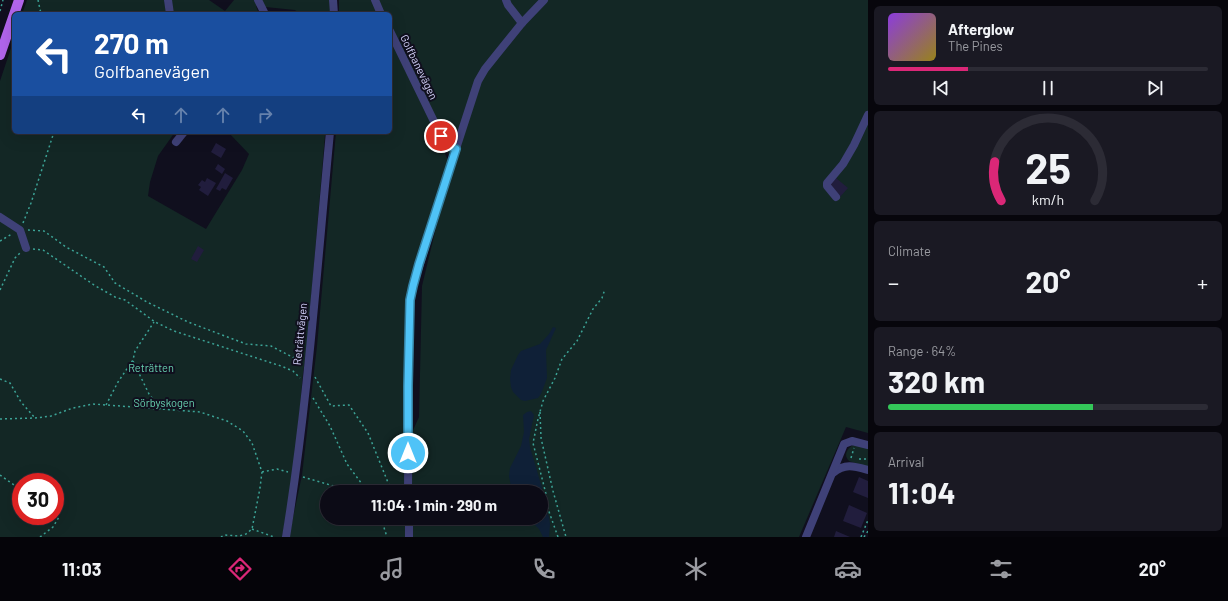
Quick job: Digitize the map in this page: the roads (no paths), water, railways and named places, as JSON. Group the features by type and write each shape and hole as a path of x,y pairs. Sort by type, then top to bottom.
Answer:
{"main road":[{"path":"14,12 18,0"},
{"path":"0,55 12,18"}],"street":[{"path":"168,0 170,12"},
{"path":"258,0 264,12"},
{"path":"333,0 334,12"},
{"path":"374,0 380,12"},
{"path":"506,0 508,5 522,23"},
{"path":"408,485 410,300 417,273 478,81 485,68 522,23 544,0"},
{"name":"Golfbanevägen","path":"392,36 445,144 456,149"},
{"path":"836,197 827,186 827,183 843,164 868,115"},
{"path":"176,142 182,134"},
{"name":"Reträttvägen","path":"286,537 295,474 307,367 330,134"},
{"path":"0,217 20,230 26,248"},
{"path":"806,537 844,444 852,441 868,445"},
{"path":"840,454 844,462 849,466"},
{"path":"833,473 842,466 868,470"},
{"path":"409,525 409,537"}],"water":[{"path":"553,327 556,328 546,350 547,378 541,394 538,398 525,401 521,400 513,392 511,387 511,370 521,351 540,344"},
{"path":"531,411 534,415 529,439 541,485 511,485 509,476 510,468 521,446 524,432 523,415"},
{"path":"548,515 550,524 549,537 543,537 535,525 548,525"}],"park label":[{"name":"Reträtten","path":"151,368"},
{"name":"Sörbyskogen","path":"164,403"}]}
